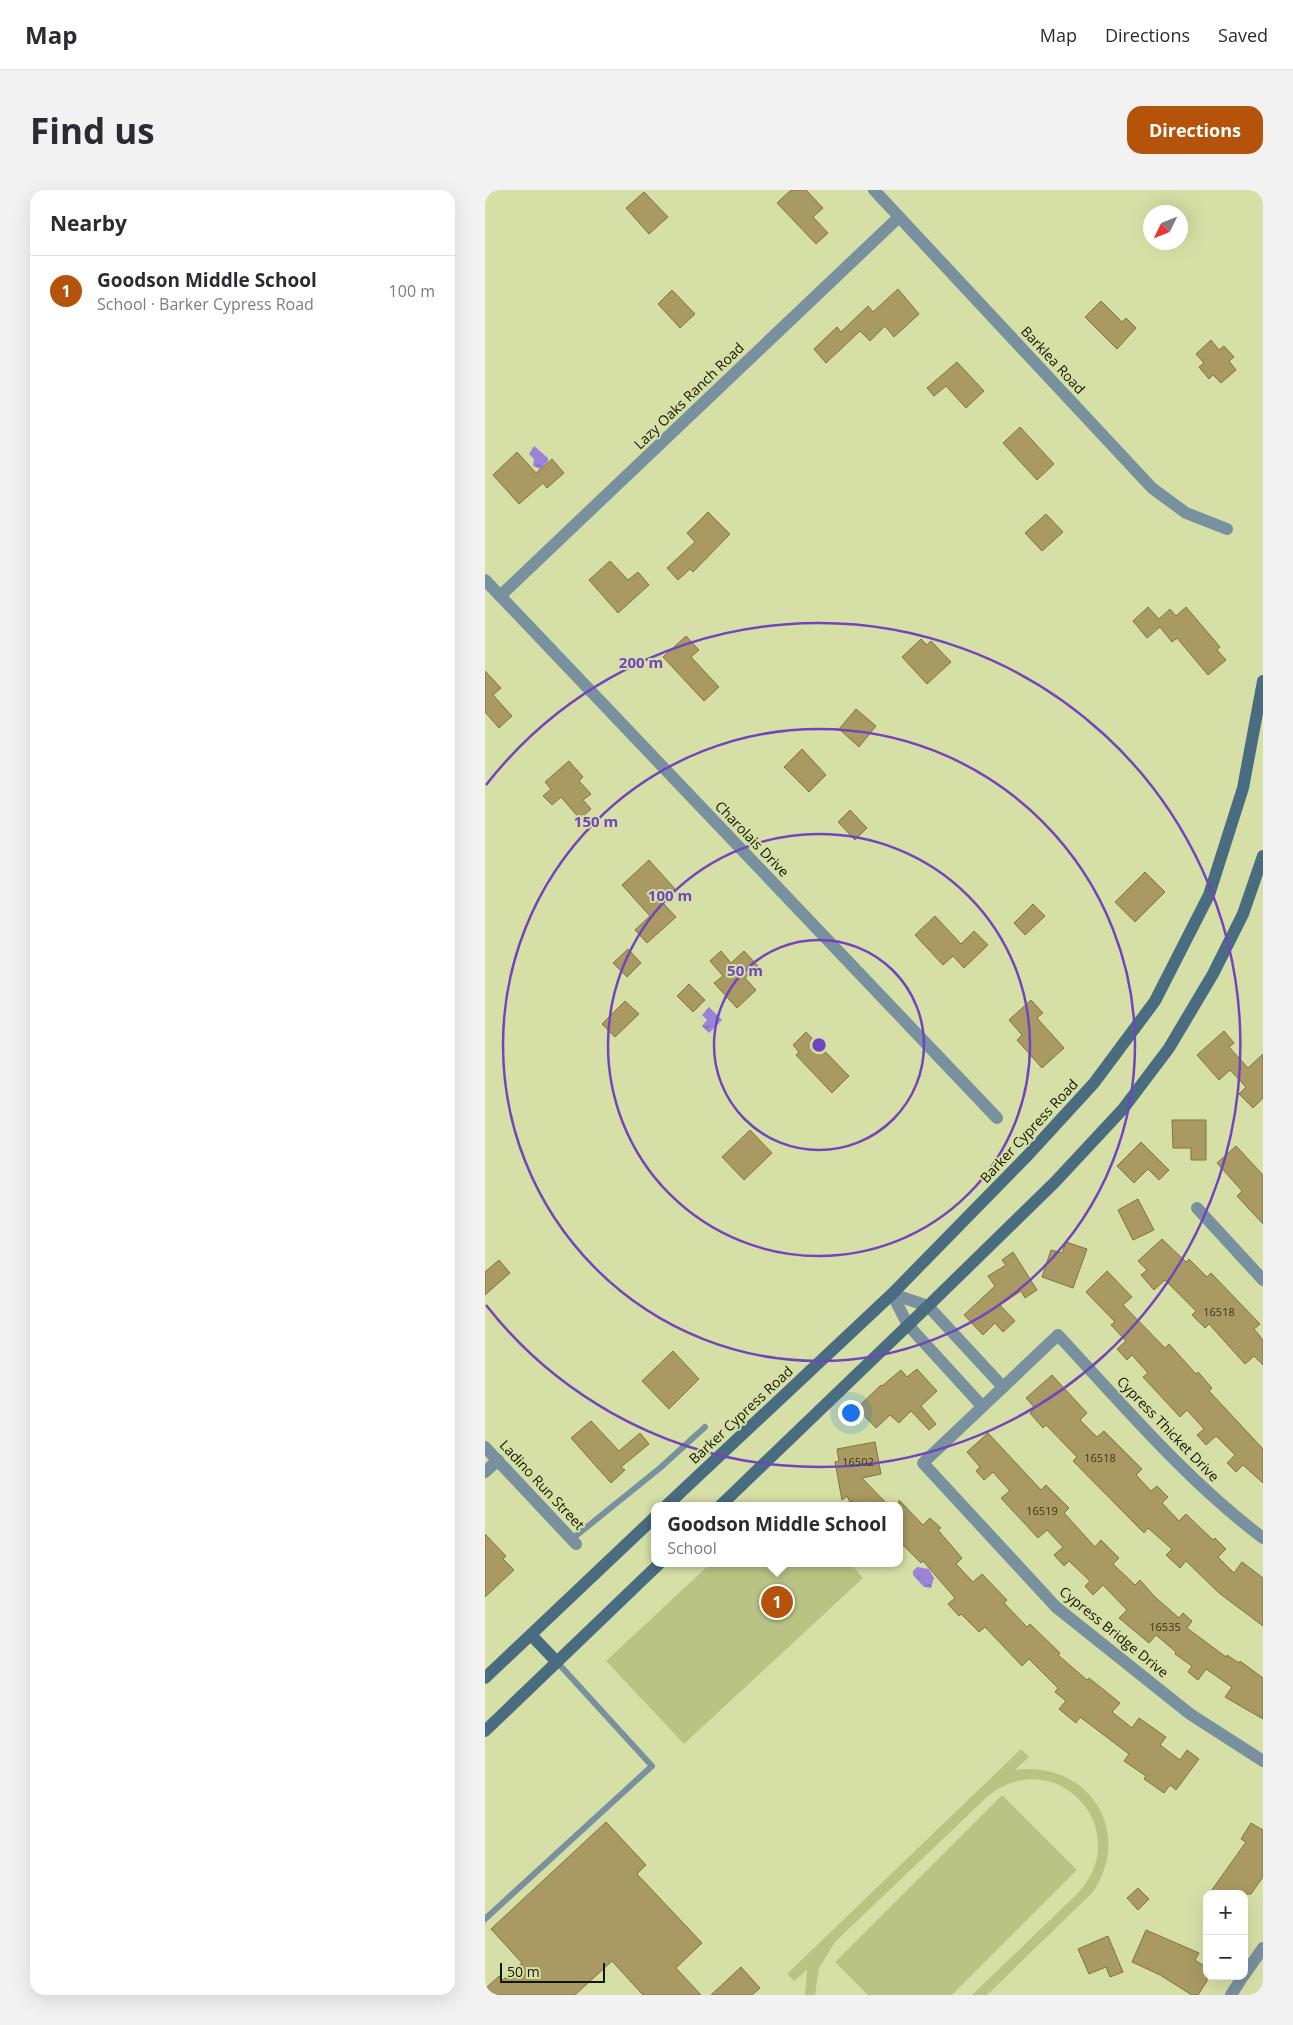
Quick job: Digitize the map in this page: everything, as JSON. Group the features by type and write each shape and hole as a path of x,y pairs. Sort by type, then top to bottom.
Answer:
{"main road":[{"name":"Barker Cypress Road","path":"670,1502 892,1294 1028,1155 1095,1083 1155,1001 1209,895 1243,788 1263,681"},
{"path":"724,1502 929,1306 1055,1182 1123,1109 1164,1055 1213,974 1239,923 1263,856"},
{"path":"485,1678 651,1521"},
{"path":"485,1731 656,1567"},
{"path":"531,1635 557,1662"}],"street":[{"name":"Barklea Road","path":"874,190 1152,488 1186,513 1227,529"},
{"name":"Lazy Oaks Ranch Road","path":"500,596 899,217"},
{"name":"Charolais Drive","path":"485,580 997,1118"},
{"path":"1197,1208 1263,1280"},
{"path":"892,1294 929,1306 1003,1387 982,1406 908,1325 892,1294"},
{"name":"Cypress Thicket Drive","path":"1003,1387 1058,1335 1175,1461 1236,1518 1263,1538"},
{"name":"Cypress Bridge Drive","path":"982,1406 923,1463 1057,1607 1191,1714 1263,1761"},
{"name":"Ladino Run Street","path":"485,1447 574,1542"},
{"path":"485,1472 497,1460"},
{"path":"1248,1970 1263,1948"},
{"path":"1231,1995 1241,1980"}],"lane":[{"path":"574,1542 705,1427"},
{"path":"485,1919 652,1766 557,1662"}],"green space":[{"path":"707,1567 853,1567 863,1578 684,1744 606,1661"},
{"path":"1021,1749 1029,1757 1015,1770 1041,1770 1064,1776 1083,1788 1097,1804 1106,1824 1108,1846 1104,1869 1093,1892 987,1995 972,1995 1078,1893 1094,1868 1098,1843 1093,1820 1080,1800 1061,1786 1038,1779 1013,1782 987,1797 835,1942 819,1968 815,1995 805,1995 807,1970 794,1981 787,1974"},
{"path":"1002,1795 1077,1870 952,1995 868,1995 835,1962"}],"water":[{"path":"534,446 548,458 548,461 540,469 533,466 534,459 529,454"},
{"path":"709,1007 722,1020 709,1033 702,1026 707,1020 702,1015"},
{"path":"917,1567 929,1569 934,1578 931,1588 924,1587 913,1575 913,1571"}],"building":[{"path":"791,190 806,190 823,208 813,217 828,233 816,244 777,203"},
{"path":"644,192 668,217 649,234 626,208"},
{"path":"898,289 919,314 894,337 885,326 870,341 860,331 826,363 814,349 837,327 841,332 868,306 873,312"},
{"path":"672,290 695,314 680,328 658,304"},
{"path":"1101,301 1122,322 1126,318 1136,328 1117,349 1085,317"},
{"path":"1211,340 1219,350 1224,346 1234,357 1229,361 1236,370 1221,383 1213,375 1209,379 1199,367 1204,363 1196,354"},
{"path":"957,362 984,391 966,408 946,386 934,396 927,388"},
{"path":"1020,427 1054,464 1037,480 1003,443"},
{"path":"517,452 536,473 552,459 564,473 547,488 543,483 519,504 493,475"},
{"path":"708,512 730,534 693,572 690,569 678,580 667,568 695,542 687,533"},
{"path":"1046,514 1063,532 1042,551 1025,533"},
{"path":"610,561 628,580 638,572 649,585 618,613 589,580"},
{"path":"1148,607 1159,619 1170,609 1176,616 1186,607 1220,647 1217,650 1226,660 1208,675 1177,638 1172,642 1160,627 1147,638 1133,621"},
{"path":"686,636 699,650 691,657 719,687 704,701 663,657"},
{"path":"921,639 927,645 931,641 951,662 927,684 902,657"},
{"path":"485,671 501,688 493,695 512,716 499,728 485,712"},
{"path":"856,709 876,726 859,747 839,729"},
{"path":"802,749 826,775 809,792 784,767"},
{"path":"569,761 583,777 579,781 591,794 583,800 591,809 580,819 561,797 552,805 543,796 551,789 545,782"},
{"path":"850,810 867,828 855,840 838,822"},
{"path":"649,860 675,889 662,902 676,917 647,943 635,930 650,916 622,885"},
{"path":"1145,872 1165,892 1135,922 1115,902"},
{"path":"1033,904 1045,916 1025,935 1014,923"},
{"path":"935,916 961,944 974,931 988,945 964,968 953,956 943,965 915,935"},
{"path":"628,949 641,963 627,977 613,963"},
{"path":"721,951 731,963 744,951 758,966 745,978 756,990 737,1008 714,983 723,976 710,961"},
{"path":"689,984 705,1000 693,1012 677,996"},
{"path":"1031,1000 1043,1013 1037,1018 1064,1048 1042,1068 1017,1040 1022,1035 1009,1020"},
{"path":"625,1001 639,1014 615,1037 602,1024"},
{"path":"1224,1031 1234,1043 1229,1047 1248,1068 1263,1054 1263,1098 1253,1108 1239,1094 1246,1087 1230,1070 1219,1080 1197,1055"},
{"path":"806,1032 849,1076 832,1093 796,1055 799,1052 793,1045"},
{"path":"1172,1120 1206,1120 1206,1160 1191,1160 1191,1148 1173,1148"},
{"path":"750,1130 772,1153 744,1180 722,1157"},
{"path":"1141,1142 1169,1170 1159,1180 1148,1169 1134,1183 1117,1166"},
{"path":"1236,1146 1263,1175 1263,1224 1237,1196 1242,1191 1217,1163"},
{"path":"1138,1199 1154,1230 1133,1240 1118,1210"},
{"path":"1162,1239 1186,1262 1189,1259 1207,1277 1211,1273 1260,1324 1254,1329 1263,1340 1263,1365 1254,1356 1245,1364 1209,1324 1205,1328 1192,1315 1196,1311 1165,1280 1154,1290 1141,1275 1147,1270 1138,1261"},
{"path":"1066,1242 1087,1249 1073,1288 1042,1277 1051,1250 1062,1253"},
{"path":"1013,1252 1037,1290 1025,1298 1021,1291 1000,1305 1015,1321 1003,1332 995,1323 983,1335 964,1315 995,1286 988,1276 1006,1265 1002,1260"},
{"path":"499,1260 510,1273 485,1295 485,1272"},
{"path":"1107,1271 1132,1297 1123,1305 1165,1348 1169,1344 1196,1374 1198,1372 1212,1388 1209,1391 1263,1449 1263,1483 1243,1465 1236,1472 1227,1463 1235,1455 1216,1436 1206,1445 1197,1435 1204,1429 1187,1410 1180,1417 1143,1377 1148,1373 1132,1355 1127,1360 1117,1349 1126,1341 1111,1325 1115,1322 1086,1292"},
{"path":"673,1351 699,1379 669,1409 642,1381"},
{"path":"917,1369 937,1391 921,1406 936,1424 929,1430 911,1411 899,1423 890,1415 876,1428 857,1408 881,1385 901,1370 907,1377"},
{"path":"1052,1375 1087,1413 1080,1420 1097,1437 1104,1431 1142,1469 1136,1475 1151,1491 1157,1486 1168,1497 1162,1503 1179,1521 1186,1514 1213,1540 1215,1538 1226,1549 1218,1557 1234,1573 1242,1562 1263,1578 1263,1626 1219,1593 1186,1561 1180,1568 1166,1555 1172,1549 1148,1528 1144,1533 1073,1461 1077,1457 1046,1425 1043,1428 1030,1413 1035,1408 1026,1398"},
{"path":"591,1421 619,1451 640,1433 649,1444 621,1467 625,1470 611,1483 571,1438"},
{"path":"988,1433 1041,1490 1046,1485 1069,1508 1064,1513 1095,1547 1101,1540 1119,1558 1113,1564 1135,1585 1140,1580 1155,1597 1179,1618 1183,1613 1192,1621 1187,1628 1226,1657 1227,1655 1239,1663 1240,1661 1263,1678 1263,1719 1225,1697 1232,1687 1206,1669 1198,1680 1188,1672 1192,1666 1175,1654 1176,1652 1156,1635 1149,1643 1119,1618 1127,1610 1103,1585 1093,1595 1085,1586 1090,1581 1069,1561 1064,1566 1054,1555 1063,1547 1047,1530 1038,1538 1001,1498 1010,1491 993,1472 984,1480 976,1471 980,1467 967,1452"},
{"path":"875,1442 881,1474 862,1478 885,1502 850,1502 847,1496 842,1500 835,1462 839,1461 837,1449"},
{"path":"903,1504 923,1525 930,1518 941,1528 938,1530 962,1558 956,1564 973,1582 982,1574 1007,1600 1004,1603 1027,1627 1030,1624 1060,1653 1058,1655 1087,1680 1089,1678 1120,1703 1112,1712 1132,1728 1139,1718 1166,1737 1160,1745 1180,1760 1187,1750 1199,1759 1176,1790 1170,1785 1164,1793 1144,1779 1146,1776 1124,1761 1129,1754 1080,1717 1076,1723 1059,1709 1066,1701 1055,1692 1058,1688 1029,1659 1022,1666 985,1627 979,1632 961,1614 959,1616 948,1604 955,1598 923,1561 921,1563 903,1545"},
{"path":"485,1534 506,1556 503,1559 514,1570 485,1597"},
{"path":"606,1822 646,1865 637,1874 702,1943 676,1968 701,1995 643,1995 612,1961 575,1995 485,1995 485,1989 499,1976 503,1980 522,1963 491,1929"},
{"path":"1251,1823 1263,1830 1263,1877 1251,1894 1248,1894 1248,1890 1212,1890 1246,1842 1241,1839"},
{"path":"1138,1888 1149,1899 1138,1910 1127,1898"},
{"path":"1146,1930 1199,1953 1195,1960 1203,1965 1203,1980 1207,1981 1198,1995 1192,1995 1160,1975 1132,1962"},
{"path":"1108,1936 1123,1972 1110,1977 1106,1967 1089,1974 1078,1949"},
{"path":"741,1967 760,1988 752,1995 711,1995"}],"place":[{"name":"Goodson Middle School","path":"777,1602"}]}
